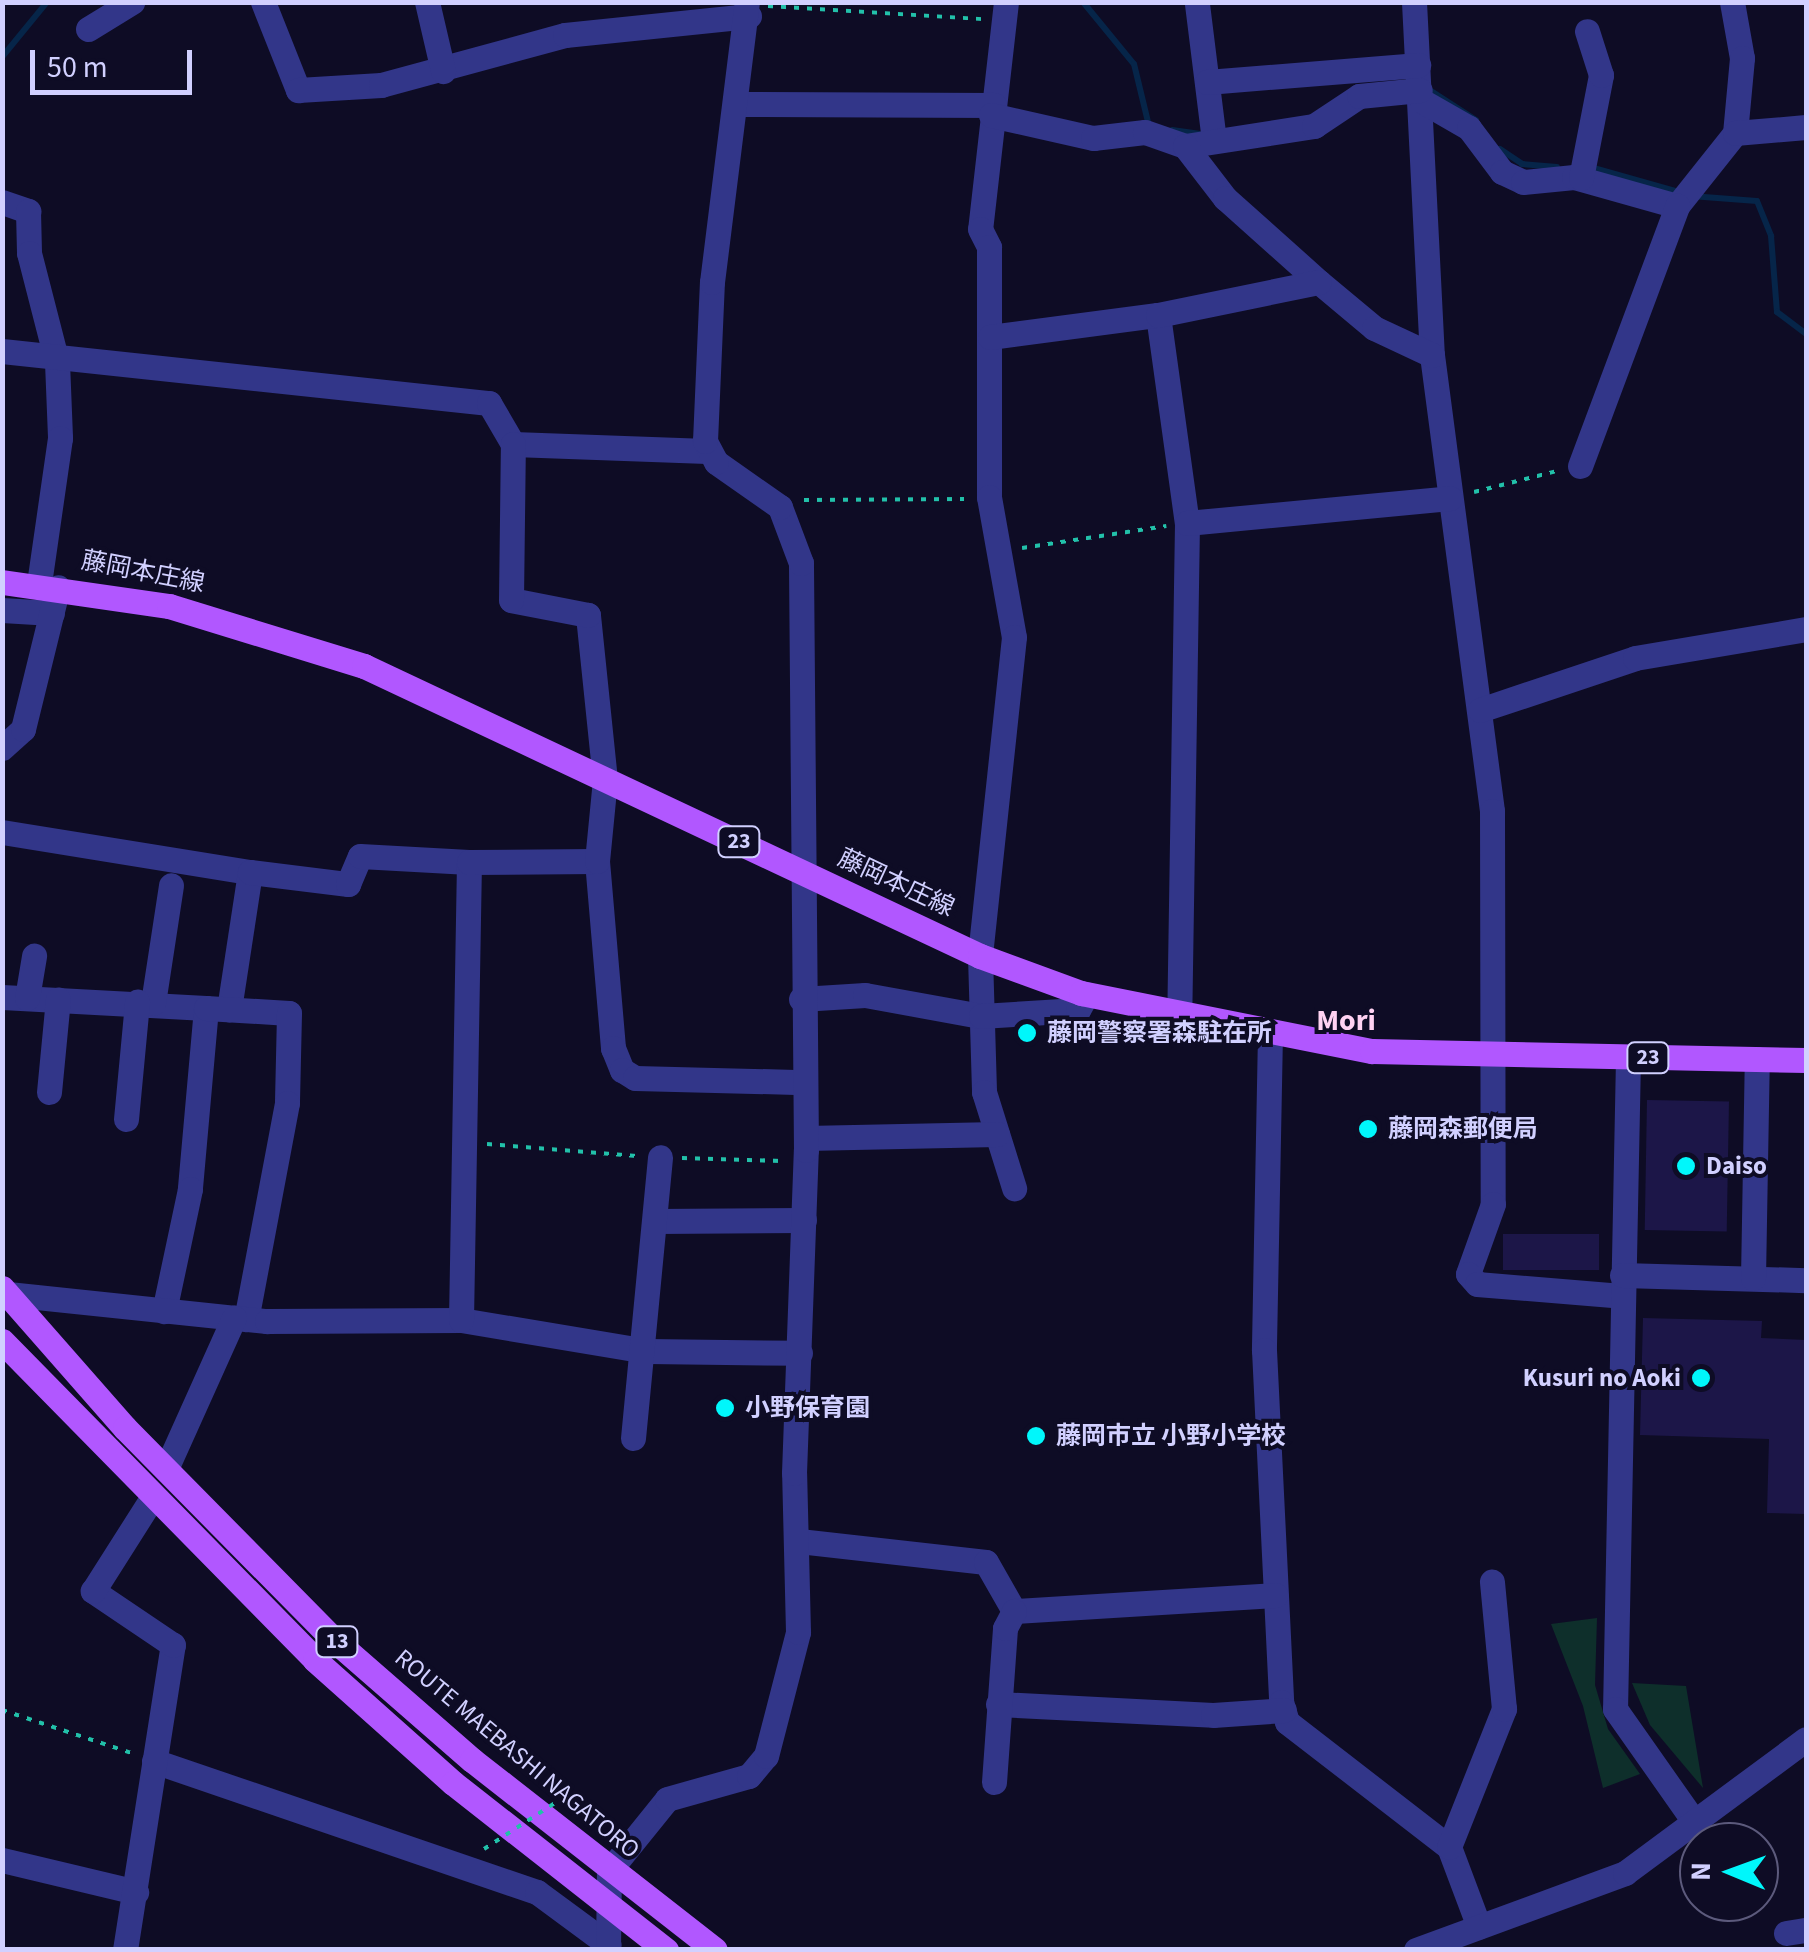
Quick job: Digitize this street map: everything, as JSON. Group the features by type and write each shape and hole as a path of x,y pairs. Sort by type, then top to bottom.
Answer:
{"main road":[{"name":"藤岡本庄線","path":"2,582 48,586 258,628 364,666 980,956 1088,994 1178,1018 1372,1051 1806,1060"},
{"name":"ROUTE MAEBASHI NAGATORO","path":"5,1291 166,1468 332,1638 609,1871 715,1950"},
{"name":"13","path":"2,1341 314,1660 610,1908 666,1950"}],"street":[{"path":"88,30 132,2"},
{"path":"428,2 443,72"},
{"path":"1414,2 1432,355 1492,810 1488,1056 1493,1204 1468,1274 1477,1284 1806,1280"},
{"path":"1580,466 1677,206 1735,133 1742,58 1732,2"},
{"path":"1197,4 1214,142"},
{"path":"267,12 298,90 381,85 443,72 565,35 748,8 712,282 707,451"},
{"path":"1004,12 980,229 989,247 988,497 1014,637 980,956 984,1092 1014,1188"},
{"path":"1581,178 1601,75 1588,32"},
{"path":"1207,82 1420,86 1469,128 1512,177 1581,178 1677,206"},
{"path":"738,104 992,110 1092,138 1145,132 1186,146 1314,126 1386,88 1420,86"},
{"path":"1735,133 1806,127"},
{"path":"1186,146 1225,198 1318,282 1374,328 1432,355"},
{"path":"2,202 28,211 29,252 57,362 60,438 48,586 52,613 23,729 2,748"},
{"path":"990,337 1158,315 1318,282"},
{"path":"1158,315 1187,522 1178,1018"},
{"path":"2,351 57,362 489,403 513,444 512,600 588,615 605,780 597,860 612,1048 622,1070 635,1078 804,1082"},
{"path":"513,444 707,451 780,507 800,563 798,870 806,1150 798,1632 766,1756 749,1776 667,1799 609,1871 608,1947"},
{"path":"1187,522 1450,498"},
{"path":"2,610 52,613"},
{"path":"1480,710 1635,658 1806,629"},
{"path":"2,832 348,884 360,856 470,862 597,860"},
{"path":"461,1320 470,862"},
{"path":"164,1310 190,1189 217,1009 250,872"},
{"path":"126,1119 145,1002 171,885"},
{"path":"34,956 15,998 290,1012 287,1103 240,1318 166,1468"},
{"path":"801,1000 865,995 981,1016 1078,1010 1088,994"},
{"path":"49,1092 58,1000"},
{"path":"1270,1033 1264,1350 1284,1710 1357,1780 1449,1847 1476,1935"},
{"path":"1628,1058 1615,1709 1693,1820"},
{"path":"1753,1278 1757,1060"},
{"path":"806,1150 997,1134"},
{"path":"633,1438 647,1351 660,1157"},
{"path":"656,1220 804,1220"},
{"path":"5,1291 240,1318 461,1320 647,1351 800,1353"},
{"path":"126,1950 173,1645 93,1592 152,1498"},
{"path":"799,1541 986,1562 1014,1611 998,1704 994,1782"},
{"path":"1449,1847 1504,1709 1492,1582"},
{"path":"1014,1611 1276,1595"},
{"path":"998,1704 1212,1715 1284,1710"},
{"path":"1416,1950 1476,1935 1626,1873 1806,1739"},
{"path":"154,1761 537,1892 608,1947"},
{"path":"2,1860 136,1892"}],"path":[{"path":"748,8 1004,12"},
{"path":"1450,498 1580,466"},
{"path":"780,507 806,499 988,497"},
{"path":"997,551 1187,522"},
{"path":"463,1142 660,1157 806,1150"},
{"path":"2,1710 154,1761"},
{"path":"484,1850 567,1795 603,1830"}],"green space":[{"path":"1597,1618 1595,1685 1608,1729 1640,1774 1603,1788 1583,1706 1551,1624"},
{"path":"1632,1683 1686,1686 1703,1788 1650,1725"}],"building":[{"name":"Daiso","path":"1647,1100 1729,1101 1727,1231 1645,1230"},
{"path":"1503,1234 1599,1234 1599,1270 1503,1270"},
{"name":"Kusuri no Aoki","path":"1643,1318 1762,1321 1761,1338 1806,1340 1806,1514 1767,1513 1769,1439 1640,1435"}],"waterway":[{"path":"2,57 47,2"},
{"path":"1083,2 1134,64 1149,126"},
{"path":"1428,89 1476,120"},
{"path":"1172,130 1199,134"},
{"path":"1500,149 1522,164 1557,167"},
{"path":"1590,167 1679,192"},
{"path":"1691,196 1757,201 1771,236 1777,312 1806,334"}],"place":[{"name":"藤岡警察署森駐在所","path":"1027,1033"},
{"name":"藤岡森郵便局","path":"1368,1129"},
{"name":"Daiso","path":"1686,1166"},
{"name":"Kusuri no Aoki","path":"1701,1378"},
{"name":"小野保育園","path":"725,1408"},
{"name":"藤岡市立 小野小学校","path":"1036,1436"}],"district":[{"name":"Mori","path":"1346,1021"}]}
